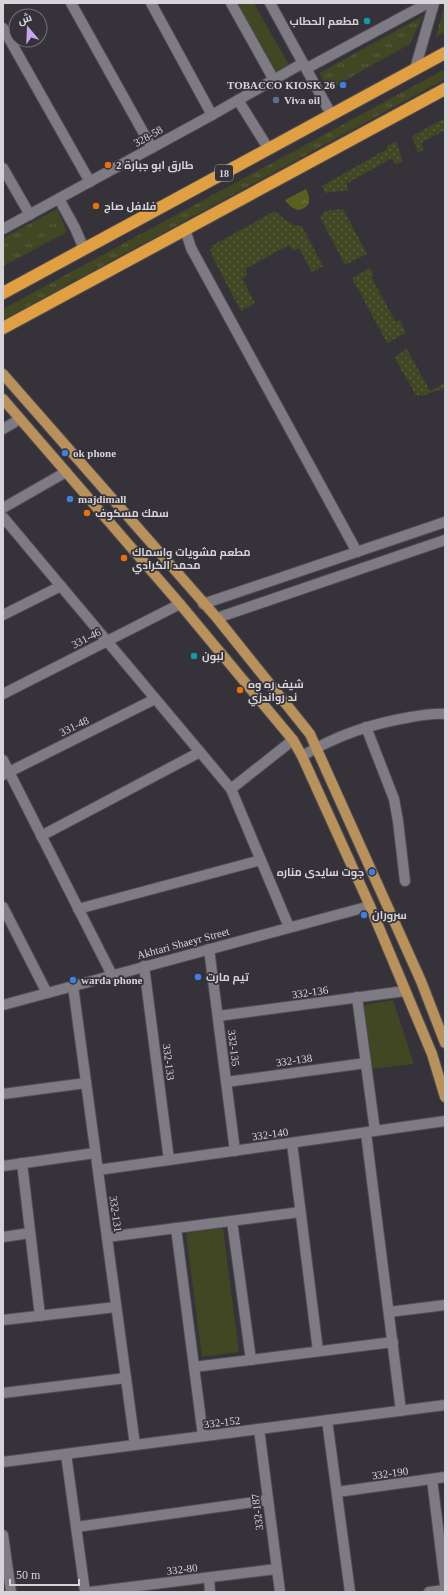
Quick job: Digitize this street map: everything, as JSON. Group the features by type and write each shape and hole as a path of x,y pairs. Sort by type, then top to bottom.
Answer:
{"highway":[{"name":"18","path":"3,293 445,53"},
{"path":"3,328 445,89"}],"main road":[{"path":"3,374 203,604 217,618 304,725 316,748 421,981 445,1043"},
{"path":"21,394 6,402 180,604 293,740 302,756 370,906 432,1054 445,1097"}],"street":[{"path":"71,3 152,148"},
{"path":"151,3 212,115"},
{"path":"231,3 274,80"},
{"path":"270,3 332,114"},
{"name":"328-58","path":"3,229 274,80 304,65 318,62 428,3"},
{"path":"415,69 434,3"},
{"path":"3,28 90,182"},
{"path":"238,100 268,148"},
{"path":"3,168 30,215"},
{"path":"59,199 75,228 84,249"},
{"path":"185,230 191,248 357,552"},
{"path":"3,429 20,419"},
{"path":"3,508 66,472"},
{"path":"3,516 231,789 289,927"},
{"path":"203,604 445,522"},
{"path":"217,618 445,540"},
{"path":"3,615 61,586"},
{"path":"221,598 219,603 220,608 224,612 230,614"},
{"name":"331-46","path":"3,694 180,604"},
{"name":"331-48","path":"6,773 156,699"},
{"path":"302,756 344,734 366,727 397,719 445,714"},
{"path":"366,727 394,799 405,881"},
{"path":"231,789 293,740"},
{"path":"41,836 200,752"},
{"path":"3,760 6,773 41,836 112,975"},
{"path":"78,909 261,860"},
{"name":"Akhtari Shaeyr Street","path":"3,1004 370,906"},
{"path":"3,907 47,993"},
{"name":"332-135","path":"209,949 235,1151"},
{"name":"332-133","path":"144,966 169,1160"},
{"name":"332-131","path":"73,986 135,1445"},
{"name":"332-136","path":"218,1016 405,991"},
{"path":"357,998 366,1063 370,1132 401,1411"},
{"name":"332-138","path":"226,1082 366,1063"},
{"path":"3,1094 86,1083"},
{"name":"332-140","path":"98,1170 445,1121"},
{"path":"292,1143 318,1351"},
{"path":"3,1166 95,1153"},
{"path":"22,1163 40,1316"},
{"path":"107,1237 300,1212"},
{"path":"232,1221 250,1360"},
{"path":"176,1228 203,1436"},
{"path":"3,1237 30,1233"},
{"path":"389,1312 445,1306"},
{"path":"3,1320 116,1307"},
{"path":"194,1367 393,1342"},
{"path":"3,1393 126,1378"},
{"name":"332-152","path":"3,1462 445,1405"},
{"path":"327,1420 350,1592"},
{"name":"332-187","path":"259,1429 280,1592"},
{"path":"66,1454 85,1592"},
{"name":"332-190","path":"337,1492 445,1477"},
{"path":"432,1479 445,1585"},
{"path":"76,1527 268,1500"},
{"path":"3,1536 11,1592"},
{"name":"332-80","path":"90,1592 276,1569"},
{"path":"209,1578 210,1592"},
{"path":"429,1592 445,1590"}],"green space":[{"path":"236,3 254,3 289,65 273,73"},
{"path":"445,3 445,32 436,37"},
{"path":"423,16 410,44 335,86 329,87 325,84 319,73"},
{"path":"445,69 445,79 3,320 3,309"},
{"path":"445,118 445,130 421,143 424,149 418,153 412,136"},
{"path":"396,141 403,161 396,165 392,158 346,184 349,190 325,193 322,186 387,149 387,146"},
{"path":"306,189 309,196 309,202 308,205 302,209 298,210 291,207 285,200"},
{"path":"57,209 67,232 3,266 3,238"},
{"path":"343,209 367,254 345,265 320,217 325,211"},
{"path":"275,211 291,223 302,226 323,266 312,273 299,248 293,251 289,245 245,269 248,275 242,279 255,303 241,311 210,250 215,244"},
{"path":"370,268 374,276 371,277 396,322 400,320 406,333 387,343 352,278"},
{"path":"407,349 430,391 445,383 445,388 421,396 416,395 394,357"},
{"path":"393,1000 414,1064 372,1069 364,1005"},
{"path":"223,1228 239,1352 202,1357 186,1233"}],"place":[{"name":"مطعم الحطاب","path":"367,21"},
{"name":"TOBACCO KIOSK 26","path":"343,85"},
{"name":"Viva oil","path":"276,100"},
{"name":"طارق ابو جبارة 2","path":"108,165"},
{"name":"فلافل صاج","path":"96,206"},
{"name":"ok phone","path":"65,453"},
{"name":"majdimall","path":"70,499"},
{"name":"سمك مسكوف","path":"87,513"},
{"name":"مطعم مشويات واسماك محمد الكرادي","path":"124,558"},
{"name":"لبون","path":"194,656"},
{"name":"شيف ره وه ند رواندزي","path":"240,690"},
{"name":"جوت سايدى مناره","path":"372,872"},
{"name":"سروران","path":"364,915"},
{"name":"تيم مارت","path":"198,977"},
{"name":"warda phone","path":"73,980"}]}
